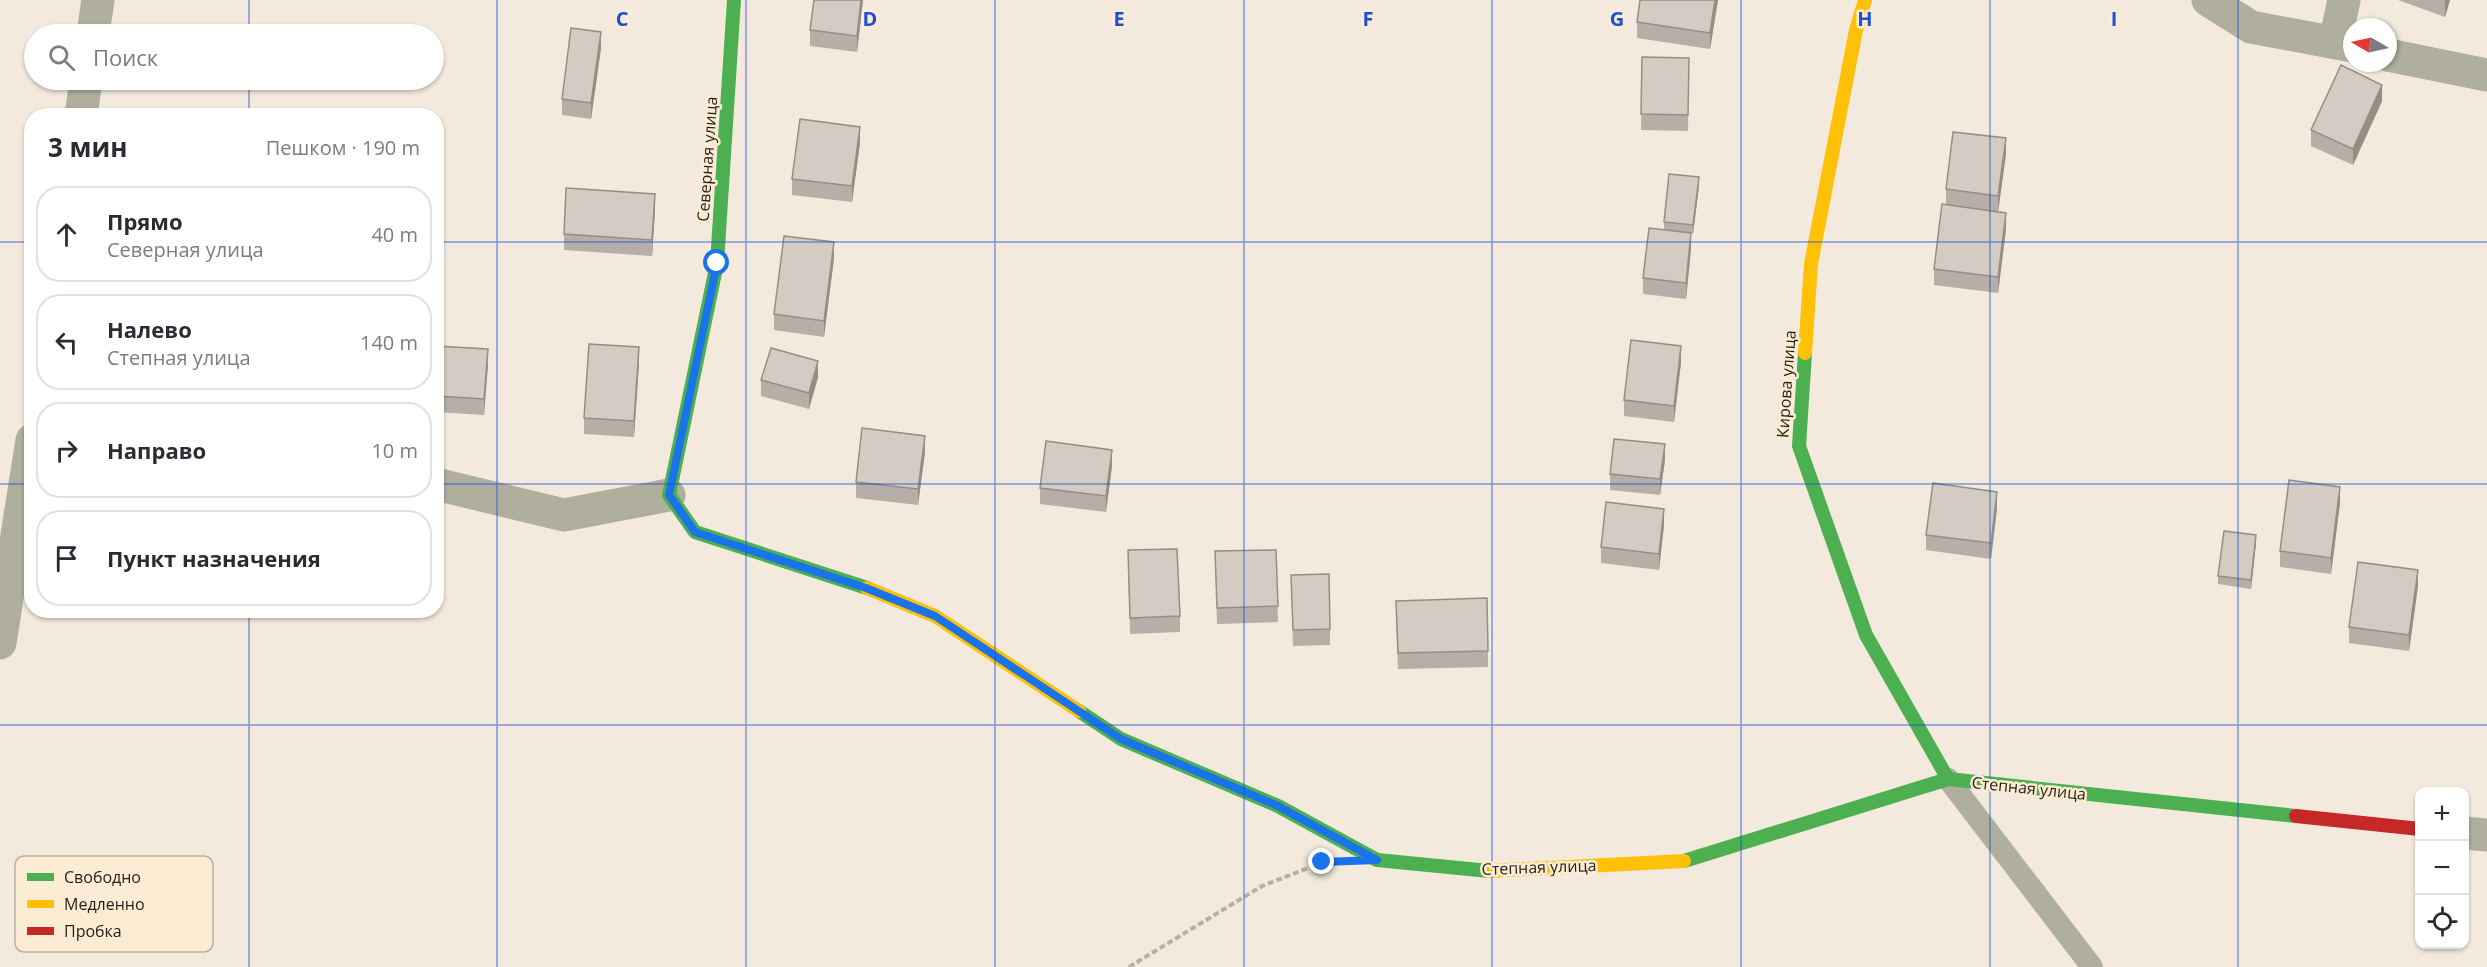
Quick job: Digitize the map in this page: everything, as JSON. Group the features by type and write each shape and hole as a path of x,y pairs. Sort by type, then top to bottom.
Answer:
{"street":[{"path":"95,24 99,0"},
{"name":"Северная улица","path":"669,495 717,263 734,0"},
{"name":"Кирова улица","path":"1865,0 1856,30 1811,264 1799,446 1866,635 1948,779"},
{"path":"2208,0 2251,27 2343,44"},
{"path":"2344,0 2344,18"},
{"path":"2397,57 2487,75"},
{"path":"82,108 85,90"},
{"path":"444,486 564,516 669,495"},
{"path":"0,643 24,491"},
{"name":"Степная улица","path":"669,495 695,532 866,588 935,616 1121,739 1278,806 1377,860 1494,871 1690,861 1948,779 2415,828"},
{"path":"2469,833 2487,835"}],"lane":[{"path":"1948,779 2092,967"}],"path":[{"path":"1129,967 1262,886 1312,866"}],"building":[{"path":"814,0 861,0 857,36 810,30"},
{"path":"1640,0 1715,0 1710,33 1637,22"},
{"path":"571,28 601,32 591,103 562,99"},
{"path":"1642,57 1689,58 1688,115 1641,114"},
{"path":"2341,65 2343,72 2355,72 2382,85 2353,149 2311,130"},
{"path":"800,119 860,127 852,186 792,179"},
{"path":"1953,132 2006,138 1998,196 1946,189"},
{"path":"1669,174 1699,177 1693,225 1664,222"},
{"path":"566,188 655,194 652,240 564,234"},
{"path":"1942,204 2006,213 1998,277 1934,269"},
{"path":"1649,228 1691,233 1686,283 1643,278"},
{"path":"784,236 834,242 824,321 774,314"},
{"path":"1631,340 1681,346 1674,406 1624,400"},
{"path":"589,344 639,347 634,421 584,418"},
{"path":"444,346 488,349 484,399 444,396"},
{"path":"771,348 818,361 809,393 761,380"},
{"path":"862,428 925,436 918,489 856,482"},
{"path":"1614,439 1665,444 1660,479 1610,474"},
{"path":"1046,441 1112,450 1106,496 1040,488"},
{"path":"2289,480 2340,487 2331,558 2280,551"},
{"path":"1933,483 1997,492 1991,543 1926,535"},
{"path":"1606,502 1664,509 1659,554 1601,547"},
{"path":"2224,531 2256,535 2251,580 2218,576"},
{"path":"1177,549 1180,616 1130,618 1128,550"},
{"path":"1276,550 1278,606 1217,608 1215,551"},
{"path":"2358,562 2418,570 2409,635 2349,627"},
{"path":"1329,574 1330,629 1293,630 1291,575"},
{"path":"1487,598 1488,651 1398,653 1396,601"}],"traffic: fast":[{"path":"734,0 717,263 669,495 695,532 867,588"},
{"path":"1805,353 1799,446 1866,635 1948,779"},
{"path":"1079,711 1121,739 1278,806 1377,860 1489,871"},
{"path":"1684,861 1948,779 2296,816"}],"traffic: slow":[{"path":"1805,353 1811,264 1856,30 1865,0"},
{"path":"867,588 935,616 1079,711"},
{"path":"1489,871 1684,861"}],"traffic: jam":[{"path":"2296,816 2415,828"}],"route":[{"path":"717,263 669,495 695,532 866,588 935,616 1121,739 1278,806 1377,860 1322,862"}]}
